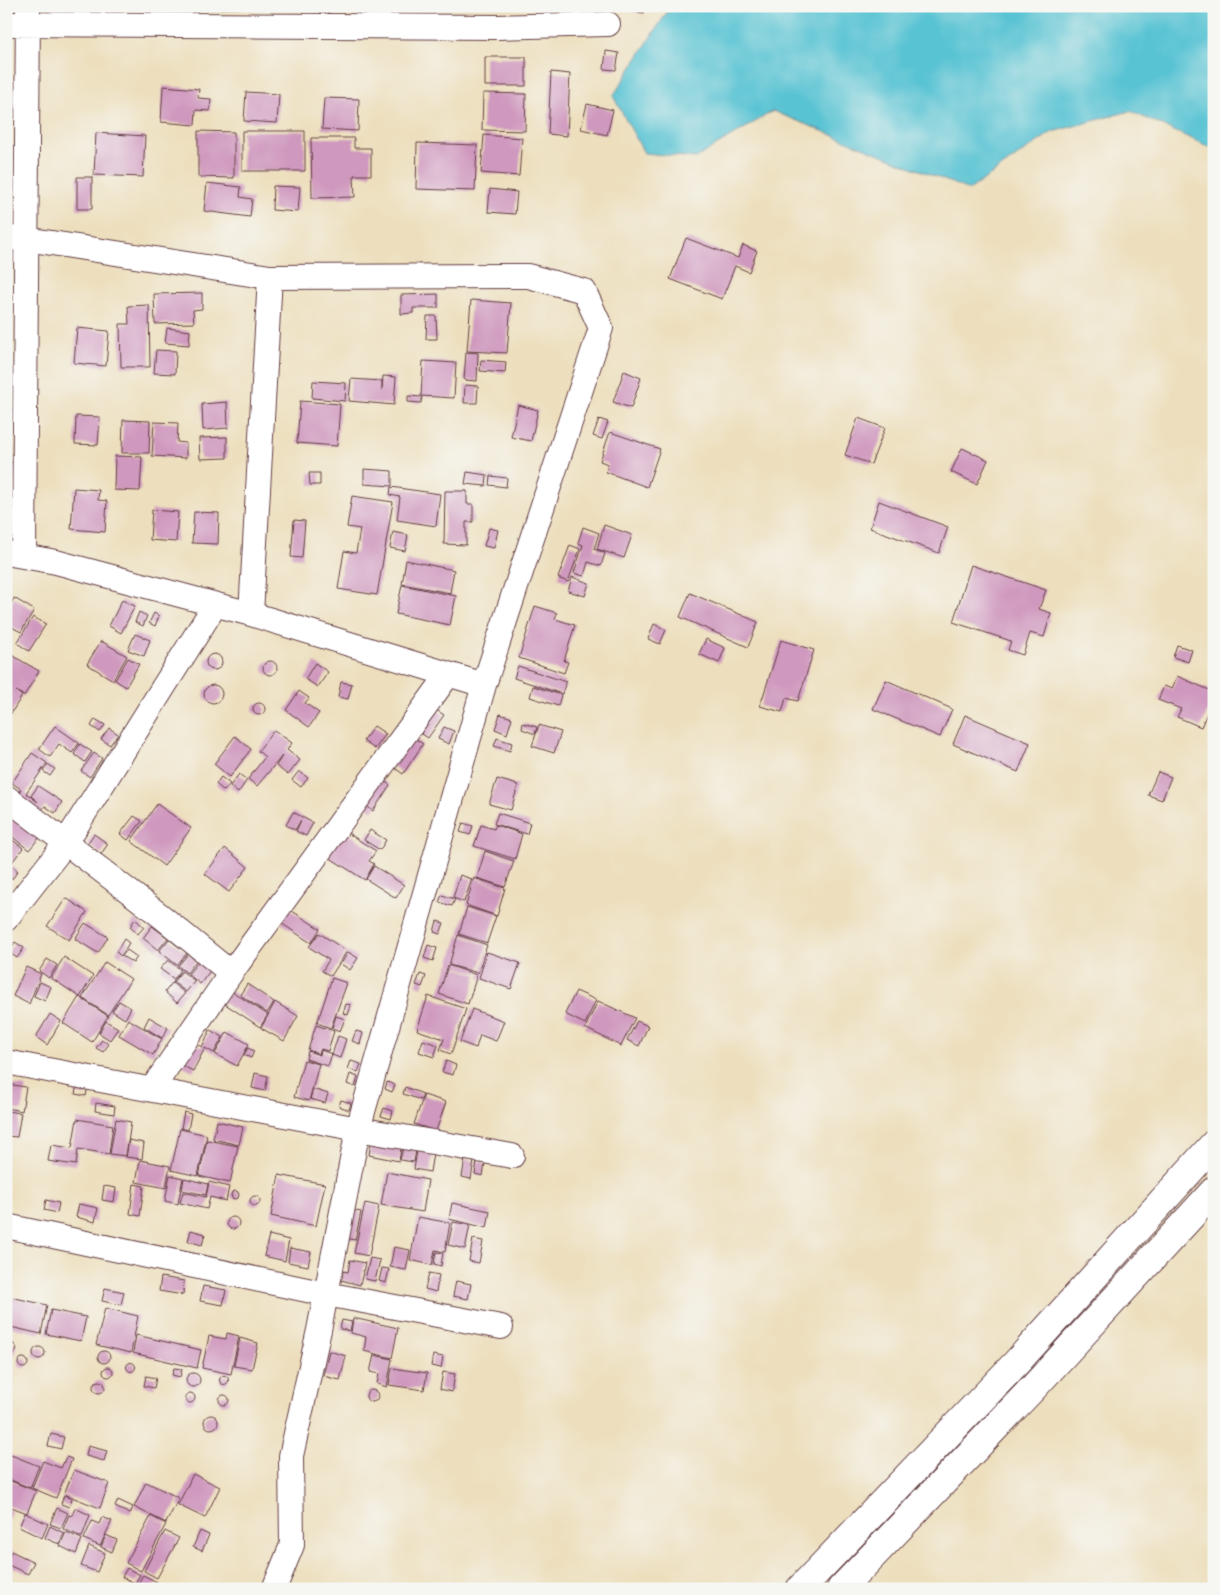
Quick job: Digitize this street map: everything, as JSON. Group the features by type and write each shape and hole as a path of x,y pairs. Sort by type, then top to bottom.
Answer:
{"highway":[{"path":"800,1589 1017,1362 1214,1144"},
{"path":"841,1589 1034,1387 1214,1191"}],"street":[{"path":"484,685 251,614 56,562 15,554 16,238 21,18 277,16 497,27 608,24"},
{"path":"16,238 270,277 528,276 584,291 601,328 484,685 358,1129 326,1294 290,1456 292,1545 274,1589"},
{"path":"251,614 270,277"},
{"path":"6,919 64,844 215,605"},
{"path":"152,1089 231,973 448,675"},
{"path":"6,798 161,916 231,973"},
{"path":"6,1062 358,1129 512,1156"},
{"path":"6,1226 326,1294 501,1327"}],"water":[{"path":"671,6 1214,6 1214,149 1130,111 1052,132 969,190 773,111 696,158 644,153 613,96"}],"building":[{"path":"77,6 96,6 96,19 77,18"},
{"path":"209,6 241,6 241,8 209,9"},
{"path":"622,6 645,6 644,13 621,9"},
{"path":"606,51 619,53 616,70 604,69"},
{"path":"485,57 526,57 526,86 485,86"},
{"path":"551,72 570,74 567,136 548,134"},
{"path":"163,86 199,89 198,98 211,99 210,111 196,110 195,125 161,122"},
{"path":"246,92 279,94 277,123 244,121"},
{"path":"483,93 526,94 525,131 482,130"},
{"path":"324,98 359,99 358,131 322,129"},
{"path":"587,104 613,110 607,135 581,129"},
{"path":"198,131 234,132 234,178 198,177"},
{"path":"242,131 305,131 305,171 242,171"},
{"path":"96,133 145,136 143,177 94,175"},
{"path":"484,135 522,138 519,176 481,173"},
{"path":"311,138 354,138 354,148 371,148 371,175 354,175 355,197 312,198"},
{"path":"417,143 477,145 475,191 416,189"},
{"path":"77,177 92,177 92,209 77,209"},
{"path":"207,183 241,187 240,197 252,199 250,217 204,211"},
{"path":"273,186 300,187 298,212 272,210"},
{"path":"490,189 517,192 515,214 488,212"},
{"path":"686,238 738,258 743,245 757,251 749,272 735,266 722,299 670,279"},
{"path":"202,293 202,309 193,310 194,323 155,324 154,294"},
{"path":"438,294 438,308 413,308 413,313 401,314 401,295"},
{"path":"471,300 511,303 507,353 467,351"},
{"path":"149,305 150,367 121,367 120,324 129,324 128,306"},
{"path":"427,316 436,316 437,339 426,339"},
{"path":"77,328 109,331 106,366 74,363"},
{"path":"167,328 190,331 189,345 165,343"},
{"path":"156,350 176,351 175,374 154,373"},
{"path":"466,352 478,353 477,381 464,380"},
{"path":"481,360 506,362 505,373 480,371"},
{"path":"423,361 456,363 454,398 421,396"},
{"path":"624,371 641,378 631,408 613,402"},
{"path":"383,376 396,377 394,405 349,401 351,379 382,381 382,390"},
{"path":"313,381 346,383 345,401 312,398"},
{"path":"465,385 478,386 477,403 464,403"},
{"path":"408,396 422,397 421,403 408,402"},
{"path":"300,401 340,404 337,446 297,443"},
{"path":"227,402 228,428 203,430 202,404"},
{"path":"518,405 538,410 531,441 511,437"},
{"path":"76,416 100,417 98,445 75,444"},
{"path":"858,418 885,428 871,464 845,455"},
{"path":"599,419 608,422 602,439 593,436"},
{"path":"123,420 150,421 149,453 122,453"},
{"path":"154,422 178,423 177,442 186,443 186,458 152,456"},
{"path":"610,432 660,449 647,487 606,472 608,464 600,461"},
{"path":"227,437 227,458 200,459 199,438"},
{"path":"962,448 988,460 977,484 951,472"},
{"path":"115,456 142,457 140,491 114,490"},
{"path":"6,462 16,463 12,496 6,495"},
{"path":"364,469 392,471 392,486 364,484"},
{"path":"467,472 487,475 486,486 465,484"},
{"path":"309,473 320,473 320,485 310,485"},
{"path":"490,476 507,478 506,487 489,485"},
{"path":"391,487 440,494 436,526 397,520 400,497 390,495"},
{"path":"74,488 99,490 98,500 107,501 105,532 71,529"},
{"path":"445,491 467,491 467,504 473,504 473,522 466,522 466,545 444,544"},
{"path":"352,496 393,502 377,595 338,589 344,551 356,553 360,529 347,527"},
{"path":"879,501 948,527 939,553 870,528"},
{"path":"152,510 178,512 176,542 150,540"},
{"path":"194,512 219,513 218,544 192,543"},
{"path":"294,520 305,521 302,558 291,557"},
{"path":"604,525 632,535 624,558 597,549"},
{"path":"583,527 599,533 594,549 605,553 601,566 588,562 584,576 574,573 583,545 578,543"},
{"path":"489,528 498,530 494,548 484,546"},
{"path":"393,532 408,535 405,551 390,548"},
{"path":"570,545 580,549 568,582 558,578"},
{"path":"406,560 454,570 450,593 402,584"},
{"path":"971,565 1046,590 1039,609 1051,613 1044,637 1030,633 1023,655 1008,650 1011,641 953,622"},
{"path":"572,577 589,583 585,596 568,591"},
{"path":"402,585 456,596 450,625 396,614"},
{"path":"690,593 758,622 748,647 680,617"},
{"path":"14,598 34,610 21,632 6,624 6,613"},
{"path":"122,600 135,606 121,633 109,626"},
{"path":"535,606 557,613 555,619 575,625 564,661 568,662 564,673 519,658"},
{"path":"139,612 147,616 143,626 135,622"},
{"path":"154,613 159,616 155,626 149,623"},
{"path":"33,617 46,624 29,651 17,643"},
{"path":"654,624 666,630 660,644 648,639"},
{"path":"135,634 150,640 144,656 128,650"},
{"path":"706,639 725,648 719,663 699,654"},
{"path":"781,640 814,650 798,701 786,698 782,712 760,706"},
{"path":"101,641 127,656 113,680 87,664"},
{"path":"1177,645 1192,650 1188,662 1173,657"},
{"path":"10,654 39,671 24,696 16,691 22,696 6,721 6,660"},
{"path":"211,654 217,654 222,659 220,668 211,670 206,665 206,659"},
{"path":"128,658 139,664 126,687 115,680"},
{"path":"267,661 273,661 277,668 273,675 267,675 263,671 263,665"},
{"path":"315,663 328,672 318,687 305,679"},
{"path":"518,666 566,682 562,694 514,678"},
{"path":"1177,676 1214,692 1214,697 1201,727 1177,717 1181,709 1158,700 1164,686 1172,689"},
{"path":"886,680 952,709 940,737 873,709"},
{"path":"341,682 352,684 348,699 338,697"},
{"path":"213,685 219,688 222,694 219,700 213,703 207,700 204,694 207,688"},
{"path":"533,686 561,695 558,706 530,697"},
{"path":"299,691 309,698 305,703 319,713 309,727 286,710"},
{"path":"261,703 264,704 264,714 257,715 254,714 253,707 254,704"},
{"path":"432,707 444,715 428,738 416,730"},
{"path":"500,714 512,718 507,734 495,729"},
{"path":"965,715 1030,743 1018,772 953,744"},
{"path":"95,719 105,725 100,732 91,726"},
{"path":"523,723 537,727 535,734 522,729"},
{"path":"539,725 561,732 554,753 532,746"},
{"path":"55,726 79,743 72,753 59,744 50,757 39,749"},
{"path":"374,726 386,734 375,749 363,741"},
{"path":"444,727 454,731 449,744 438,739"},
{"path":"109,728 118,734 110,745 101,739"},
{"path":"274,730 292,743 287,750 300,760 288,775 276,766 282,756 257,786 248,779 265,757 258,751"},
{"path":"410,735 423,744 403,774 391,765"},
{"path":"235,736 251,749 230,777 214,764"},
{"path":"497,738 512,743 510,751 494,746"},
{"path":"80,744 92,752 85,762 74,754"},
{"path":"32,753 47,763 26,793 38,802 31,796 38,786 62,802 55,813 45,806 40,812 17,796 21,789 12,783"},
{"path":"94,753 102,758 90,777 81,771"},
{"path":"48,764 55,769 50,776 43,771"},
{"path":"299,771 308,778 301,787 292,780"},
{"path":"1158,772 1171,777 1162,800 1148,795"},
{"path":"239,774 247,780 238,793 230,786"},
{"path":"221,777 230,784 224,791 216,784"},
{"path":"378,777 390,785 373,811 361,802"},
{"path":"497,779 518,785 511,810 489,804"},
{"path":"157,804 191,828 164,866 131,841"},
{"path":"6,811 40,837 29,850 6,832"},
{"path":"293,812 313,823 306,836 296,831 301,820 295,830 286,825"},
{"path":"498,813 530,823 527,834 494,824"},
{"path":"134,816 142,821 128,840 120,834"},
{"path":"463,823 473,826 470,835 460,832"},
{"path":"481,825 494,829 496,825 522,834 515,859 474,846"},
{"path":"343,830 376,851 369,861 374,864 365,880 327,856"},
{"path":"370,830 386,840 380,850 364,840"},
{"path":"94,834 108,844 101,854 87,844"},
{"path":"6,835 23,848 6,870"},
{"path":"225,848 248,867 229,892 205,874"},
{"path":"485,851 514,861 505,887 477,878"},
{"path":"11,865 18,871 12,879 6,874"},
{"path":"374,866 404,885 396,898 366,879"},
{"path":"460,875 472,879 464,902 453,898"},
{"path":"474,878 505,888 497,916 466,905"},
{"path":"442,895 455,899 452,906 439,902"},
{"path":"66,898 87,912 69,940 47,926"},
{"path":"467,907 496,916 487,943 459,934"},
{"path":"289,909 320,929 311,943 281,923"},
{"path":"135,919 144,927 138,934 130,927"},
{"path":"437,921 444,923 440,934 434,932"},
{"path":"85,923 108,937 98,953 75,939"},
{"path":"152,926 168,938 158,950 143,938"},
{"path":"319,933 347,951 331,976 322,971 329,960 309,947"},
{"path":"458,935 487,945 478,973 449,965"},
{"path":"124,939 129,943 121,956 116,952"},
{"path":"169,939 187,953 177,965 159,951"},
{"path":"15,942 24,948 17,958 8,952"},
{"path":"428,945 437,948 433,961 424,958"},
{"path":"127,950 137,957 133,963 122,956"},
{"path":"348,952 358,958 350,970 341,964"},
{"path":"487,952 520,963 511,989 479,978"},
{"path":"188,954 196,961 187,973 178,966"},
{"path":"64,957 93,976 80,997 51,978"},
{"path":"47,959 57,965 49,978 39,971"},
{"path":"168,960 181,970 174,979 160,969"},
{"path":"105,962 131,979 108,1015 82,998"},
{"path":"198,962 210,971 200,984 188,974"},
{"path":"448,965 477,975 468,1004 439,994"},
{"path":"26,967 41,974 29,1004 13,996"},
{"path":"182,971 195,981 186,992 173,982"},
{"path":"420,974 426,976 422,987 416,985"},
{"path":"332,978 347,983 331,1028 317,1023"},
{"path":"40,982 51,987 45,1001 34,996"},
{"path":"172,983 185,993 177,1003 165,992"},
{"path":"247,984 274,1002 267,1013 240,995"},
{"path":"230,990 268,1015 260,1027 222,1002"},
{"path":"576,991 596,1000 585,1024 565,1014"},
{"path":"428,996 466,1009 451,1054 440,1050 444,1039 417,1030"},
{"path":"79,997 108,1016 92,1042 63,1023"},
{"path":"119,1001 131,1008 125,1019 112,1011"},
{"path":"598,1001 635,1018 621,1046 585,1028"},
{"path":"275,1002 298,1016 284,1041 261,1028"},
{"path":"346,1004 351,1005 348,1015 343,1013"},
{"path":"472,1009 504,1021 496,1041 480,1035 476,1048 460,1042"},
{"path":"50,1014 61,1021 47,1045 36,1037"},
{"path":"336,1016 345,1019 340,1031 332,1028"},
{"path":"149,1017 168,1028 162,1038 144,1027"},
{"path":"128,1019 162,1039 153,1055 119,1035"},
{"path":"106,1021 118,1028 110,1040 99,1033"},
{"path":"637,1021 648,1026 639,1046 627,1040"},
{"path":"316,1025 334,1031 328,1051 321,1049 319,1054 308,1050"},
{"path":"210,1030 223,1037 214,1053 205,1048 193,1071 181,1065 193,1042 202,1047"},
{"path":"356,1031 363,1033 360,1044 352,1041"},
{"path":"227,1032 249,1044 237,1066 215,1054"},
{"path":"338,1036 346,1039 340,1058 332,1055"},
{"path":"102,1040 109,1044 103,1052 96,1048"},
{"path":"423,1040 438,1045 434,1057 419,1052"},
{"path":"248,1048 254,1051 251,1058 244,1055"},
{"path":"321,1050 332,1054 328,1066 306,1059 308,1051 320,1055"},
{"path":"304,1060 319,1064 309,1101 294,1097"},
{"path":"351,1061 361,1064 358,1072 348,1069"},
{"path":"446,1061 456,1065 453,1075 442,1072"},
{"path":"255,1073 268,1076 265,1091 252,1088"},
{"path":"350,1074 358,1077 355,1087 347,1084"},
{"path":"387,1082 395,1085 392,1092 385,1089"},
{"path":"6,1084 26,1087 22,1111 6,1108"},
{"path":"77,1085 88,1086 86,1096 75,1094"},
{"path":"405,1087 423,1094 421,1100 403,1094"},
{"path":"313,1089 328,1094 325,1103 310,1099"},
{"path":"424,1095 446,1102 436,1131 414,1124"},
{"path":"341,1100 351,1103 349,1110 339,1106"},
{"path":"96,1103 115,1106 114,1114 95,1111"},
{"path":"384,1108 393,1111 391,1119 381,1116"},
{"path":"6,1111 21,1113 17,1137 6,1136"},
{"path":"184,1112 191,1114 188,1130 181,1128"},
{"path":"77,1119 113,1125 109,1154 78,1149 76,1165 48,1161 51,1145 72,1148"},
{"path":"116,1119 131,1122 126,1156 110,1154"},
{"path":"217,1121 243,1127 239,1145 213,1139"},
{"path":"180,1129 207,1135 198,1176 171,1170"},
{"path":"129,1140 144,1143 142,1159 126,1157"},
{"path":"207,1140 238,1146 230,1183 199,1176"},
{"path":"371,1142 401,1148 399,1161 369,1155"},
{"path":"403,1148 416,1150 414,1162 400,1160"},
{"path":"417,1151 433,1153 430,1172 414,1169"},
{"path":"465,1159 474,1161 471,1179 462,1177"},
{"path":"140,1160 170,1166 166,1188 136,1182"},
{"path":"477,1161 485,1163 483,1176 475,1174"},
{"path":"387,1172 428,1180 423,1212 381,1205"},
{"path":"170,1175 183,1178 178,1204 165,1201"},
{"path":"279,1175 325,1184 316,1226 271,1216"},
{"path":"184,1178 208,1184 206,1195 182,1190"},
{"path":"209,1182 229,1187 226,1201 210,1197 207,1209 180,1203 183,1192 206,1197"},
{"path":"134,1184 144,1186 140,1216 130,1214"},
{"path":"104,1186 116,1188 114,1202 102,1200"},
{"path":"235,1191 239,1195 235,1199 231,1195"},
{"path":"253,1196 257,1196 260,1201 259,1205 253,1206 250,1203 250,1199"},
{"path":"46,1200 59,1203 57,1213 44,1210"},
{"path":"365,1203 379,1206 369,1256 354,1253"},
{"path":"452,1203 490,1211 487,1228 449,1219"},
{"path":"79,1204 98,1208 95,1222 76,1217"},
{"path":"349,1209 361,1212 355,1240 344,1238"},
{"path":"231,1217 235,1217 239,1223 235,1229 231,1229 227,1225 227,1221"},
{"path":"418,1217 450,1223 445,1252 435,1250 432,1265 410,1260"},
{"path":"453,1222 470,1225 465,1249 448,1245"},
{"path":"191,1230 205,1234 202,1245 188,1241"},
{"path":"269,1235 289,1240 285,1261 264,1256"},
{"path":"473,1239 483,1241 479,1263 469,1261"},
{"path":"394,1247 410,1250 406,1270 390,1267"},
{"path":"290,1248 311,1252 308,1266 288,1262"},
{"path":"436,1252 443,1253 441,1266 434,1264"},
{"path":"370,1258 380,1260 375,1281 365,1279"},
{"path":"350,1260 365,1263 360,1285 341,1280 343,1271 348,1272"},
{"path":"382,1268 389,1269 386,1283 379,1281"},
{"path":"429,1273 439,1275 436,1292 425,1289"},
{"path":"161,1277 184,1281 183,1295 159,1291"},
{"path":"456,1281 471,1284 468,1299 453,1296"},
{"path":"203,1286 226,1290 223,1305 200,1301"},
{"path":"105,1288 124,1292 121,1305 102,1301"},
{"path":"6,1296 47,1305 41,1334 6,1326"},
{"path":"105,1308 138,1316 131,1353 96,1345"},
{"path":"51,1310 86,1317 81,1341 46,1334"},
{"path":"353,1318 398,1328 392,1358 364,1351 366,1337 351,1333"},
{"path":"342,1320 352,1322 350,1331 340,1329"},
{"path":"227,1333 239,1336 231,1374 202,1368 209,1336 226,1339"},
{"path":"136,1335 201,1350 197,1368 133,1353"},
{"path":"240,1338 258,1343 252,1369 234,1366"},
{"path":"11,1343 17,1349 11,1355 5,1349"},
{"path":"37,1347 41,1347 45,1353 41,1359 37,1359 33,1355 33,1351"},
{"path":"102,1351 106,1351 110,1357 106,1363 102,1363 98,1359 98,1355"},
{"path":"329,1351 346,1356 340,1380 323,1376"},
{"path":"374,1355 392,1359 387,1387 377,1384 379,1374 370,1372"},
{"path":"433,1355 443,1357 441,1368 431,1366"},
{"path":"21,1358 25,1358 28,1363 27,1367 21,1368 18,1365 18,1361"},
{"path":"131,1362 136,1367 131,1372 126,1367"},
{"path":"106,1367 110,1367 113,1372 112,1376 106,1377 103,1374 103,1370"},
{"path":"174,1368 182,1369 180,1377 172,1375"},
{"path":"392,1368 427,1373 424,1390 389,1385"},
{"path":"443,1372 455,1374 452,1392 440,1389"},
{"path":"193,1373 198,1375 200,1380 198,1385 193,1387 188,1385 186,1380 188,1375"},
{"path":"224,1375 229,1380 224,1385 219,1380"},
{"path":"146,1376 156,1378 154,1388 144,1386"},
{"path":"97,1381 101,1381 105,1387 101,1393 97,1393 93,1389 93,1385"},
{"path":"370,1390 374,1390 378,1396 374,1402 370,1402 366,1398 366,1394"},
{"path":"188,1393 192,1393 195,1398 194,1402 188,1403 185,1400 185,1396"},
{"path":"224,1395 229,1400 224,1405 219,1400"},
{"path":"211,1415 216,1417 218,1422 216,1427 211,1429 206,1427 204,1422 206,1417"},
{"path":"51,1434 64,1437 61,1449 48,1446"},
{"path":"88,1446 107,1451 104,1461 86,1456"},
{"path":"11,1455 39,1466 30,1488 6,1478 6,1467"},
{"path":"66,1457 72,1459 56,1498 32,1488 43,1461 61,1468"},
{"path":"74,1470 109,1483 100,1508 64,1494"},
{"path":"193,1474 220,1487 205,1518 178,1505"},
{"path":"6,1479 36,1491 27,1513 6,1505"},
{"path":"146,1482 179,1498 166,1523 134,1507"},
{"path":"64,1495 72,1499 69,1507 61,1504"},
{"path":"118,1500 133,1507 130,1514 115,1507"},
{"path":"57,1508 68,1513 61,1528 50,1524"},
{"path":"75,1508 90,1515 82,1537 63,1529 69,1515 72,1516"},
{"path":"6,1509 11,1511 6,1525"},
{"path":"25,1513 48,1524 42,1538 19,1527"},
{"path":"151,1516 166,1524 141,1571 126,1563"},
{"path":"102,1517 112,1521 100,1546 84,1539 92,1521 99,1524"},
{"path":"50,1526 64,1533 59,1544 45,1538"},
{"path":"165,1531 179,1538 157,1578 144,1571"},
{"path":"200,1531 209,1535 202,1551 193,1547"},
{"path":"66,1532 82,1539 76,1554 60,1546"},
{"path":"106,1535 117,1540 112,1552 101,1547"},
{"path":"89,1546 105,1553 97,1572 81,1566"},
{"path":"11,1551 34,1562 28,1574 6,1564"},
{"path":"127,1568 140,1575 135,1583 122,1577"},
{"path":"143,1575 157,1582 154,1589 144,1589 137,1585"}]}
